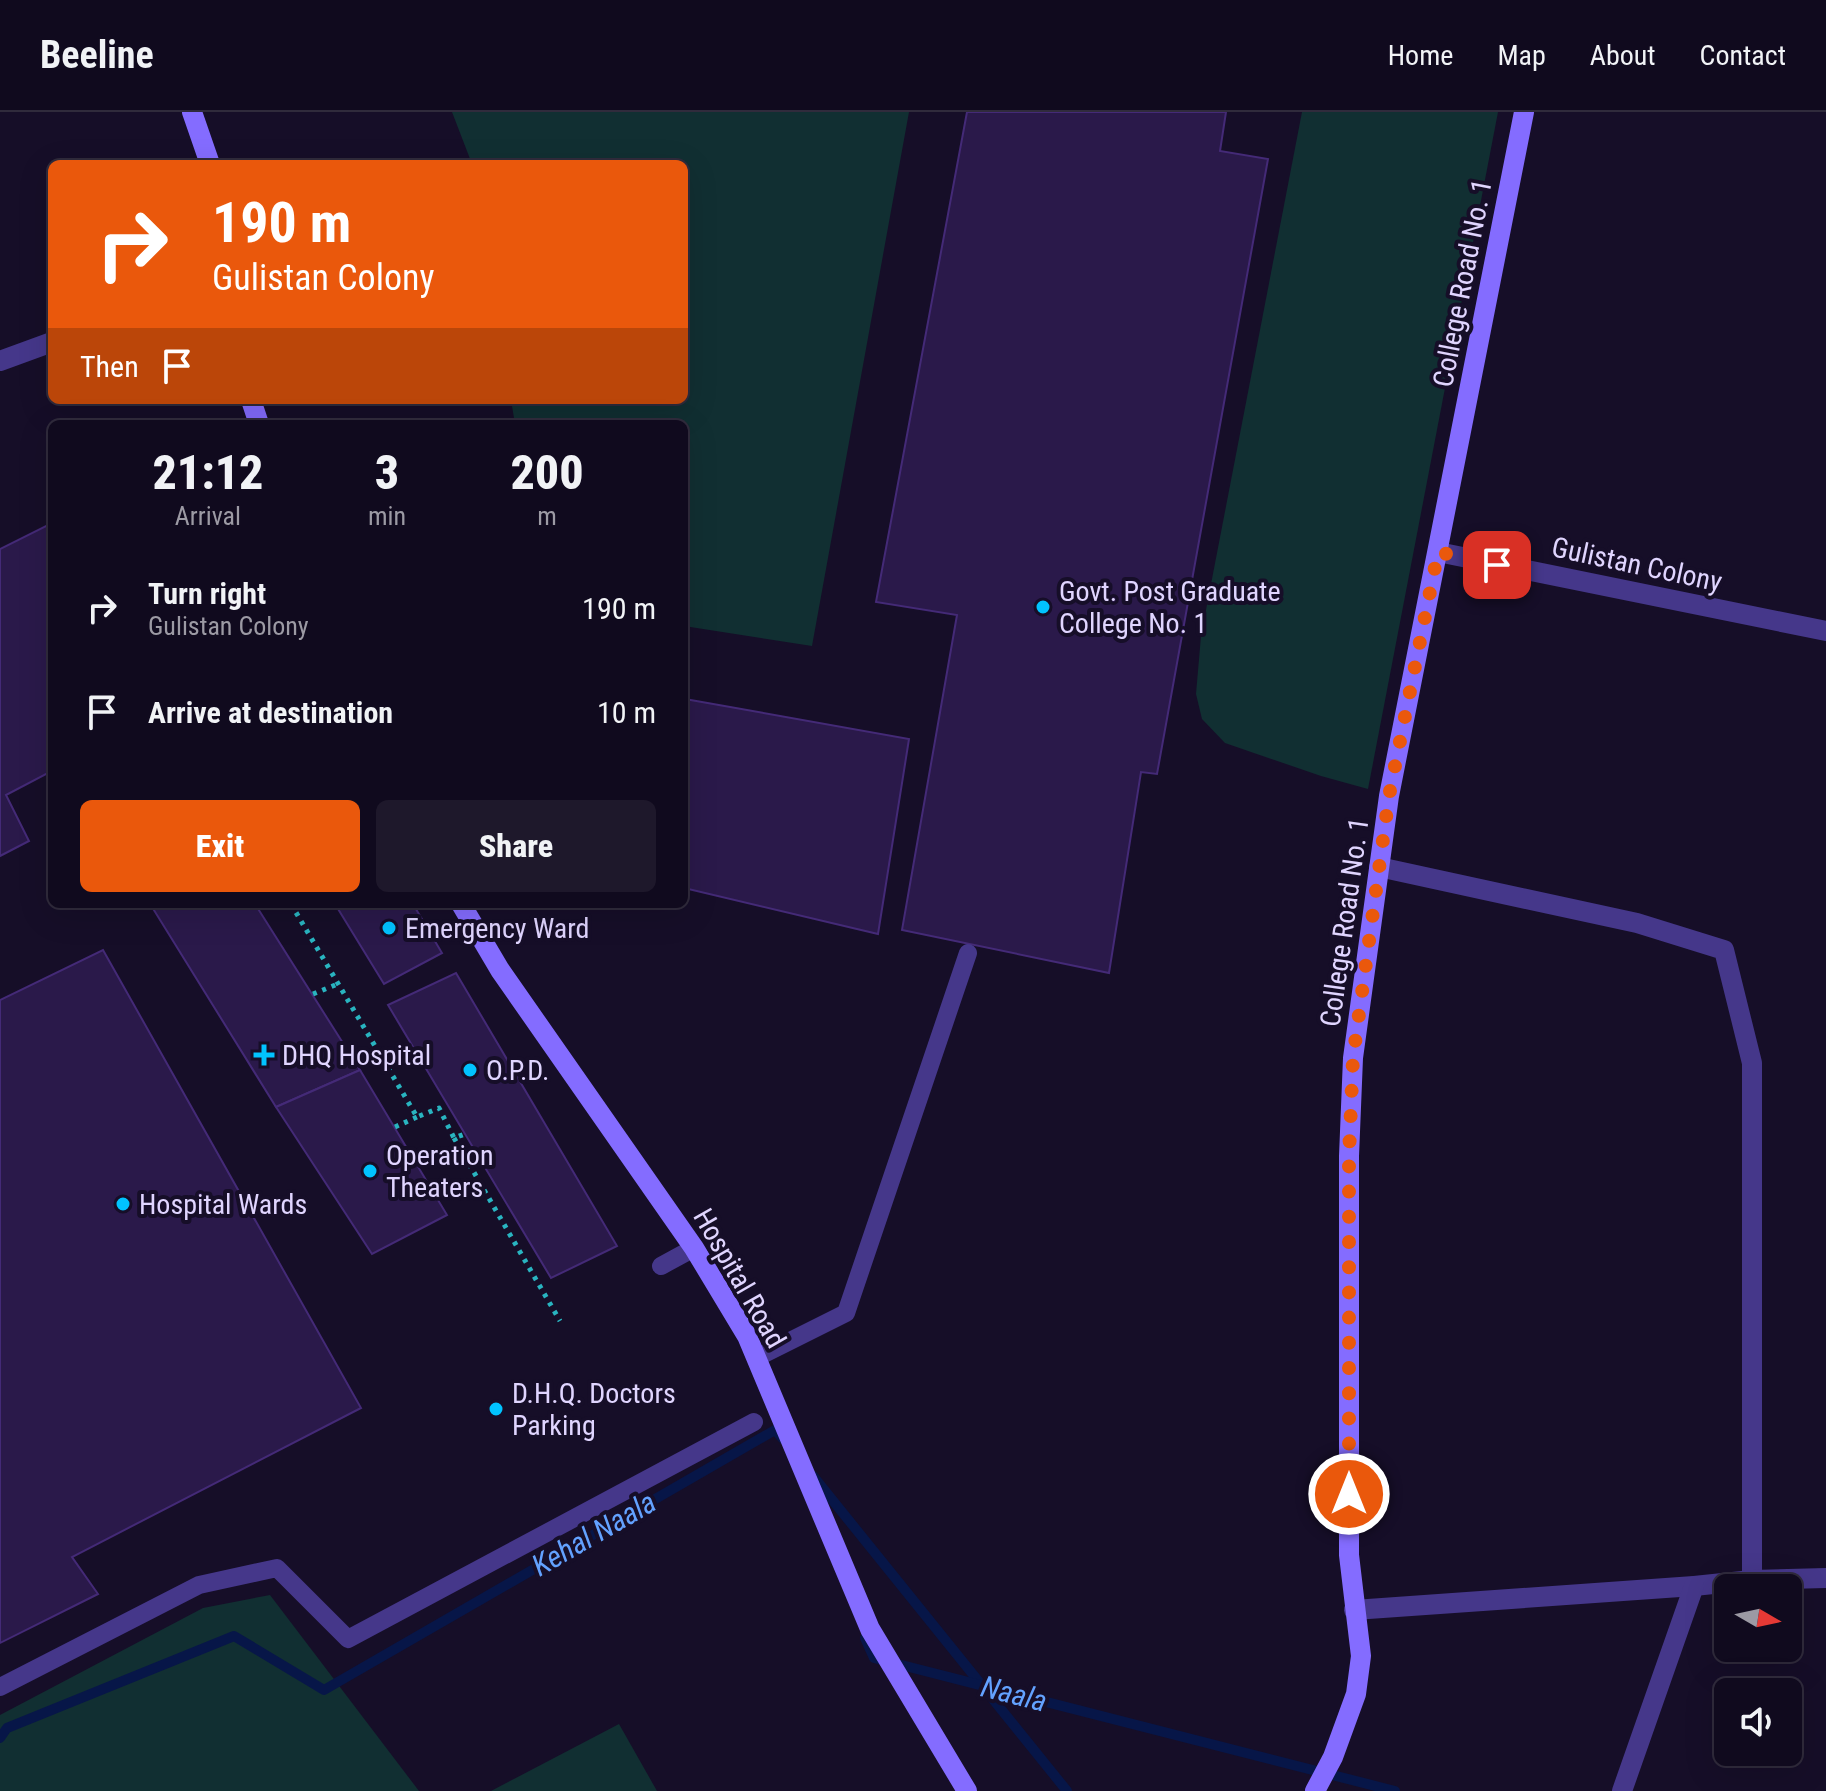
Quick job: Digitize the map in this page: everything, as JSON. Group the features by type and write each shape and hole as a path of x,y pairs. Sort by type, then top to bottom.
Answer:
{"main road":[{"path":"192,112 209,160"},
{"name":"College Road No. 1","path":"1315,1791 1333,1757 1356,1694 1361,1656 1349,1555 1353,1058 1389,796 1524,112"},
{"name":"Hospital Road","path":"463,908 500,970 694,1248 747,1336 870,1629 967,1791"}],"street":[{"path":"0,361 48,343"},
{"name":"Gulistan Colony","path":"1438,552 1826,631"},
{"path":"1379,867 1637,923 1724,950 1752,1063 1752,1574"},
{"path":"1802,1579 1826,1578"},
{"path":"1354,1610 1714,1584"},
{"path":"1622,1791 1694,1586"}],"lane":[{"path":"756,1358 846,1313 968,953"},
{"path":"661,1266 694,1248"},
{"path":"0,1687 199,1585 277,1568 348,1639 754,1422"}],"path":[{"path":"293,908 417,1117"},
{"path":"313,994 340,983"},
{"path":"395,1127 439,1108 560,1321"},
{"path":"454,1138 465,1134"}],"green space":[{"path":"452,112 909,112 812,646 688,627 688,420 514,420 512,404 688,404 688,160 470,160"},
{"path":"1302,112 1498,112 1368,789 1225,743 1202,719 1196,694 1201,636"},
{"path":"270,1595 419,1791 0,1791 0,1715 203,1608"},
{"path":"619,1724 657,1791 491,1791"}],"building":[{"path":"967,112 1226,112 1220,151 1268,159 1157,774 1141,772 1109,973 902,930 957,615 876,602"},
{"path":"48,525 48,773 6,795 29,841 0,856 0,549"},
{"path":"688,700 909,739 878,934 688,889"},
{"path":"153,908 258,908 360,1070 276,1107"},
{"name":"Emergency Ward","path":"337,908 415,908 442,953 384,984"},
{"name":"Hospital Wards","path":"103,950 361,1408 72,1557 98,1594 0,1643 0,1000"},
{"name":"O.P.D.","path":"456,973 617,1246 551,1278 388,1005"},
{"name":"Operation Theaters","path":"360,1070 447,1215 372,1254 276,1107"}],"waterway":[{"name":"Kehal Naala","path":"0,1738 7,1728 234,1636 324,1690 775,1430 783,1439"},
{"name":"Kehal Naala","path":"813,1476 1067,1791"},
{"name":"Naala","path":"865,1638 874,1658 1395,1791"}],"place":[{"name":"Govt. Post Graduate College No. 1","path":"1043,607"},
{"name":"Emergency Ward","path":"389,928"},
{"name":"DHQ Hospital","path":"264,1055"},
{"name":"O.P.D.","path":"470,1070"},
{"name":"Operation Theaters","path":"370,1171"},
{"name":"Hospital Wards","path":"123,1204"},
{"name":"D.H.Q. Doctors Parking","path":"496,1409"}],"route":[{"path":"1349,1494 1349,1156 1353,1058 1389,796 1438,552 1497,565"}]}
